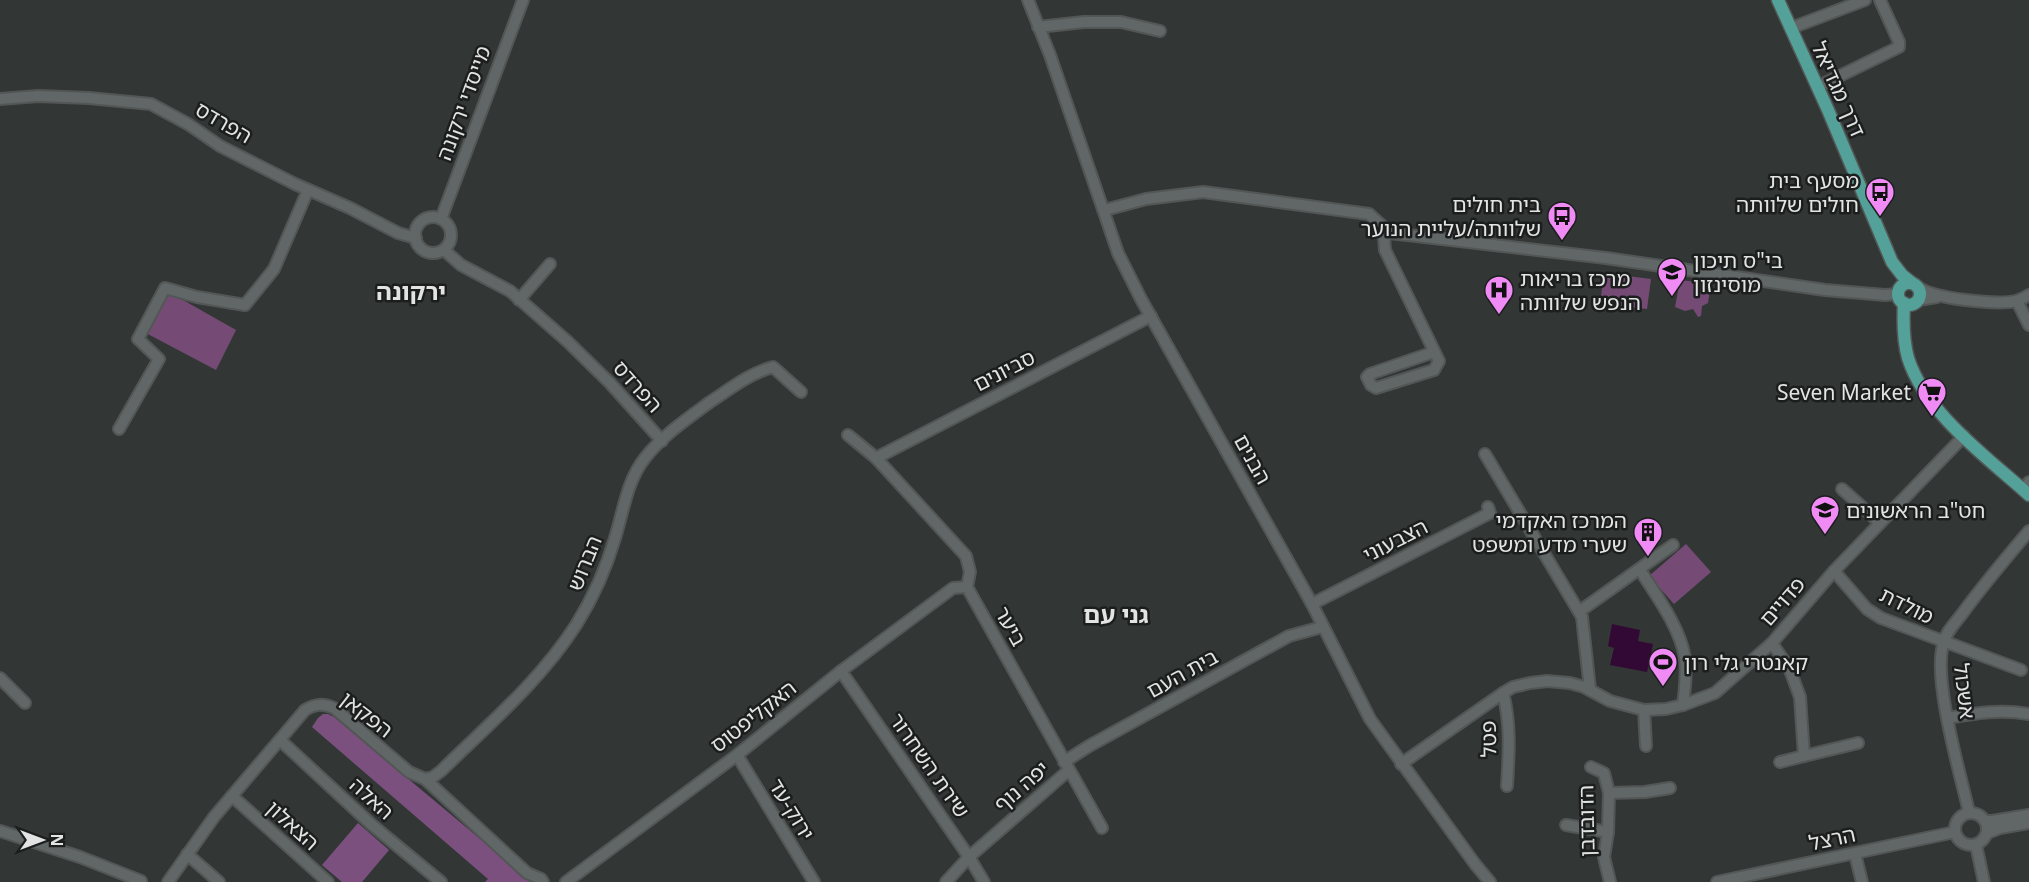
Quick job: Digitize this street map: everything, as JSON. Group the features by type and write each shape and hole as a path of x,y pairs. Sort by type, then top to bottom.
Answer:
{"main road":[{"name":"דרך מגדיאל","path":"1778,0 1892,262 1909,295"},
{"path":"1909,295 1903,328 1908,357 1918,382 1942,415 1964,436 2028,487"},
{"path":"1909,295 1915,356 1926,378 1946,410 2028,487"}],"street":[{"name":"מייסדי ירקונה","path":"441,219 523,0"},
{"name":"הבנים","path":"1028,0 1105,210 1118,253 1312,604 1370,719 1490,882"},
{"path":"1791,27 1865,0"},
{"path":"1817,87 1899,47 1881,0"},
{"path":"1038,27 1084,22 1121,22 1160,31"},
{"name":"הפרדס","path":"0,99 38,96 151,104 188,124 219,146 398,233 416,238"},
{"path":"119,429 159,358 138,339 165,288 197,297 245,305 274,269 308,190"},
{"path":"1105,210 1146,199 1203,192 1369,214 1390,233 1606,258 1825,290 1885,295 1943,296 1989,303 2017,301 2029,295"},
{"path":"435,217 441,219 448,225 451,235 448,246 444,250 429,253 418,244 416,230 423,220 435,217"},
{"path":"1390,233 1384,237 1385,250 1439,361 1434,370 1376,388 1371,385 1367,377 1434,352"},
{"name":"הפרדס","path":"444,250 461,265 510,291 603,376 662,441"},
{"path":"519,300 550,264"},
{"path":"2017,301 2029,325"},
{"name":"סביונים","path":"876,458 1151,316"},
{"name":"הברוש","path":"425,779 441,771 522,693 561,647 587,608 606,565 629,492 645,458 693,414 733,386 762,370 773,368 801,392"},
{"name":"ביער","path":"848,435 876,458 966,556 970,572 967,587 1102,828"},
{"name":"פדויים","path":"1401,764 1514,687 1547,681 1570,683 1590,689 1610,700 1644,710 1666,709 1683,705 1715,693 1772,643 1834,571 1964,436"},
{"path":"1485,454 1580,611 1590,689"},
{"path":"1842,489 1880,523"},
{"name":"הצבעוני","path":"1312,604 1490,513 1488,507"},
{"name":"אשכול","path":"1969,812 1948,718 1942,677 1943,643 1978,592 2029,531"},
{"path":"1580,611 1673,545"},
{"path":"1640,570 1671,620 1685,656 1686,678 1683,705"},
{"name":"מולדת","path":"1834,571 1867,609 1889,622 2021,670"},
{"name":"האקליפטוס","path":"566,882 737,755 841,671 953,588 967,587"},
{"name":"בית העם","path":"1067,766 1089,746 1289,636 1322,627"},
{"path":"1772,643 1790,670 1800,697 1804,756"},
{"name":"שירת השחרור","path":"841,671 984,882"},
{"path":"0,678 25,703"},
{"name":"פטל","path":"1503,693 1510,737 1507,786"},
{"name":"הפקאן","path":"168,882 199,836 305,710 316,705 327,705 409,772 425,779 527,873 543,882"},
{"path":"1644,710 1646,746"},
{"path":"1948,718 2002,711 2029,714"},
{"name":"האלה","path":"280,740 372,825 441,882"},
{"path":"1780,762 1858,743"},
{"name":"ירוק-עד","path":"737,755 814,882"},
{"name":"יפה נוף","path":"946,882 969,857 1067,766"},
{"name":"הדובדבן","path":"1591,767 1604,773 1609,793 1608,832 1604,857 1610,882"},
{"path":"1609,793 1645,792 1670,788"},
{"name":"הצאלון","path":"232,796 328,882"},
{"path":"2029,814 1992,821 1986,820 1977,813 1969,812 1959,818 1955,832 1962,842 1976,845 1987,833 2000,828 2029,823"},
{"path":"1986,820 1987,833"},
{"path":"1566,825 1608,832"},
{"path":"0,831 80,857 141,882"},
{"name":"הרצל","path":"1717,882 1955,832"},
{"path":"1976,845 1984,882"},
{"path":"187,854 219,882"},
{"path":"1856,854 1862,882"}],"shaded area":[{"path":"1604,273 1651,279 1647,309 1600,304"},
{"path":"1673,279 1711,284 1708,303 1702,306 1701,316 1698,317 1693,309 1685,311 1675,307 1679,286 1673,283"},
{"path":"167,291 236,330 216,370 144,332"},
{"path":"1686,544 1711,572 1674,604 1649,576"},
{"path":"1612,624 1640,630 1638,641 1653,644 1647,672 1610,665 1614,648 1608,646"},
{"path":"323,714 334,717 532,882 485,882 488,879 312,727"},
{"path":"358,823 389,850 362,882 342,882 322,865"}],"place":[{"name":"מסעף בית חולים שלוותה","path":"1880,218"},
{"name":"בית חולים שלוותה/עליית הנוער","path":"1562,242"},
{"name":"בי\"ס תיכון מוסינזון","path":"1672,298"},
{"name":"מרכז בריאות הנפש שלוותה","path":"1499,316"},
{"name":"Seven Market","path":"1932,418"},
{"name":"חט\"ב הראשונים","path":"1825,536"},
{"name":"המרכז האקדמי שערי מדע ומשפט","path":"1648,558"},
{"name":"קאנטרי גלי רון","path":"1663,688"}],"district":[{"name":"ירקונה","path":"411,290"},
{"name":"גני עם","path":"1116,613"}]}
